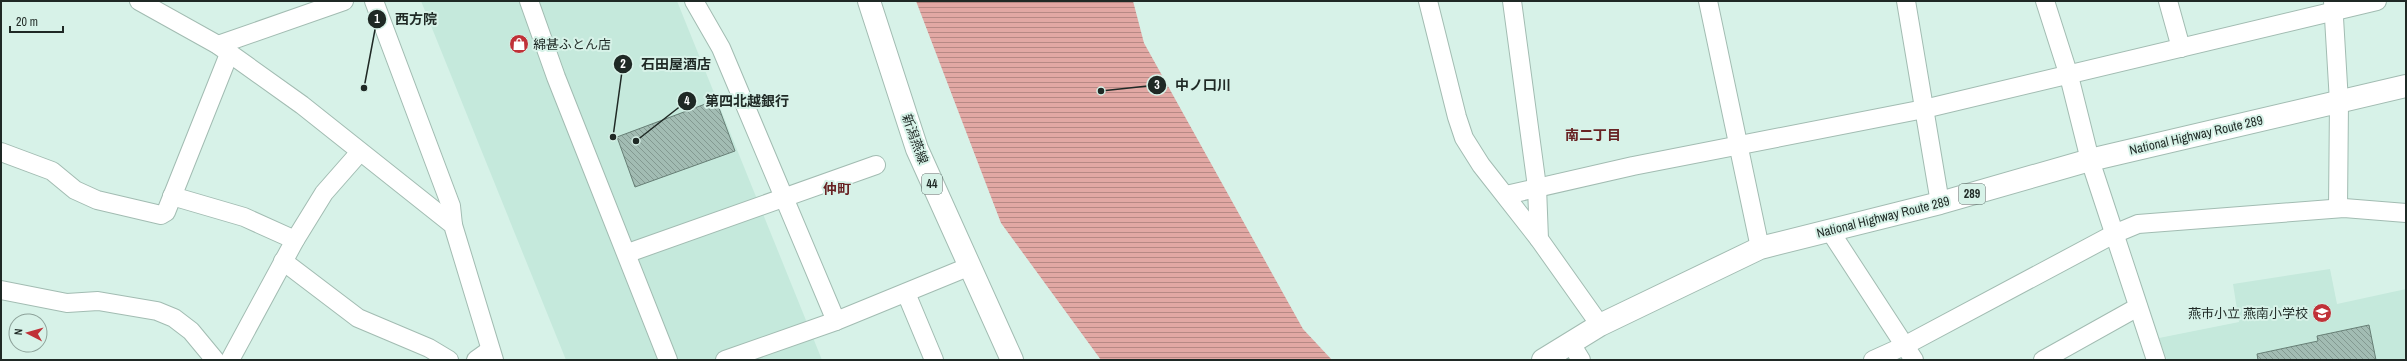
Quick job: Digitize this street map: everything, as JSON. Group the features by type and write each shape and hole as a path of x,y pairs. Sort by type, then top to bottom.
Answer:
{"main road":[{"name":"新潟燕線","path":"869,1 917,149 968,267 1012,360"},
{"name":"National Highway Route 289","path":"1556,351 1600,325 1760,248 1940,203 2090,160 2406,86"}],"street":[{"path":"139,1 224,49 302,105 453,225"},
{"path":"1,152 52,171 75,190 97,200 161,215 166,212 224,49 344,1"},
{"path":"374,1 451,206 453,225 487,357"},
{"path":"529,1 556,77 628,253 668,360"},
{"path":"694,1 721,48 783,199 836,321"},
{"path":"1428,1 1457,117 1464,138 1481,165 1539,239 1600,325"},
{"path":"1512,1 1537,187 1539,239"},
{"path":"1708,1 1760,248"},
{"path":"1906,1 1940,203"},
{"path":"2046,1 2069,76 2090,160 2156,360"},
{"path":"2168,1 2181,48"},
{"path":"1506,195 1739,144 1924,109 2069,76 2181,48 2334,6 2377,1"},
{"path":"2334,6 2339,102 2338,208"},
{"path":"230,360 283,261 324,193 360,152"},
{"path":"628,253 876,165"},
{"path":"172,196 244,217 295,240"},
{"path":"1873,360 1909,353 2114,234 2138,224 2338,208 2406,213"},
{"path":"1830,231 1909,353"},
{"path":"283,261 358,318 429,348 450,360"},
{"path":"725,360 836,321 968,267"},
{"path":"1,290 67,303 98,301 157,311 174,318 191,331 215,360"},
{"path":"906,293 934,360"},
{"path":"2043,360 2138,307"},
{"path":"1556,351 1582,360"}],"shaded area":[{"path":"421,1 677,1 822,360 566,360"},
{"path":"916,1 1133,1 1144,43 1303,329 1332,360 1101,360 1001,223"},
{"name":"燕市小立 燕南小学校","path":"2330,269 2337,304 2406,289 2406,360 2167,360 2159,338 2239,322 2233,284"}],"building":[{"path":"716,100 735,151 635,187 617,137"},
{"path":"2369,325 2376,360 2258,360 2257,354 2318,341 2317,336"}],"place":[{"name":"綿甚ふとん店","path":"519,44"},
{"name":"西方院","path":"364,88"},
{"name":"中ノ口川","path":"1101,91"},
{"name":"石田屋酒店","path":"613,137"},
{"name":"第四北越銀行","path":"636,141"},
{"name":"燕市小立 燕南小学校","path":"2322,313"}],"district":[{"name":"南二丁目","path":"1593,135"},
{"name":"仲町","path":"837,189"}]}
